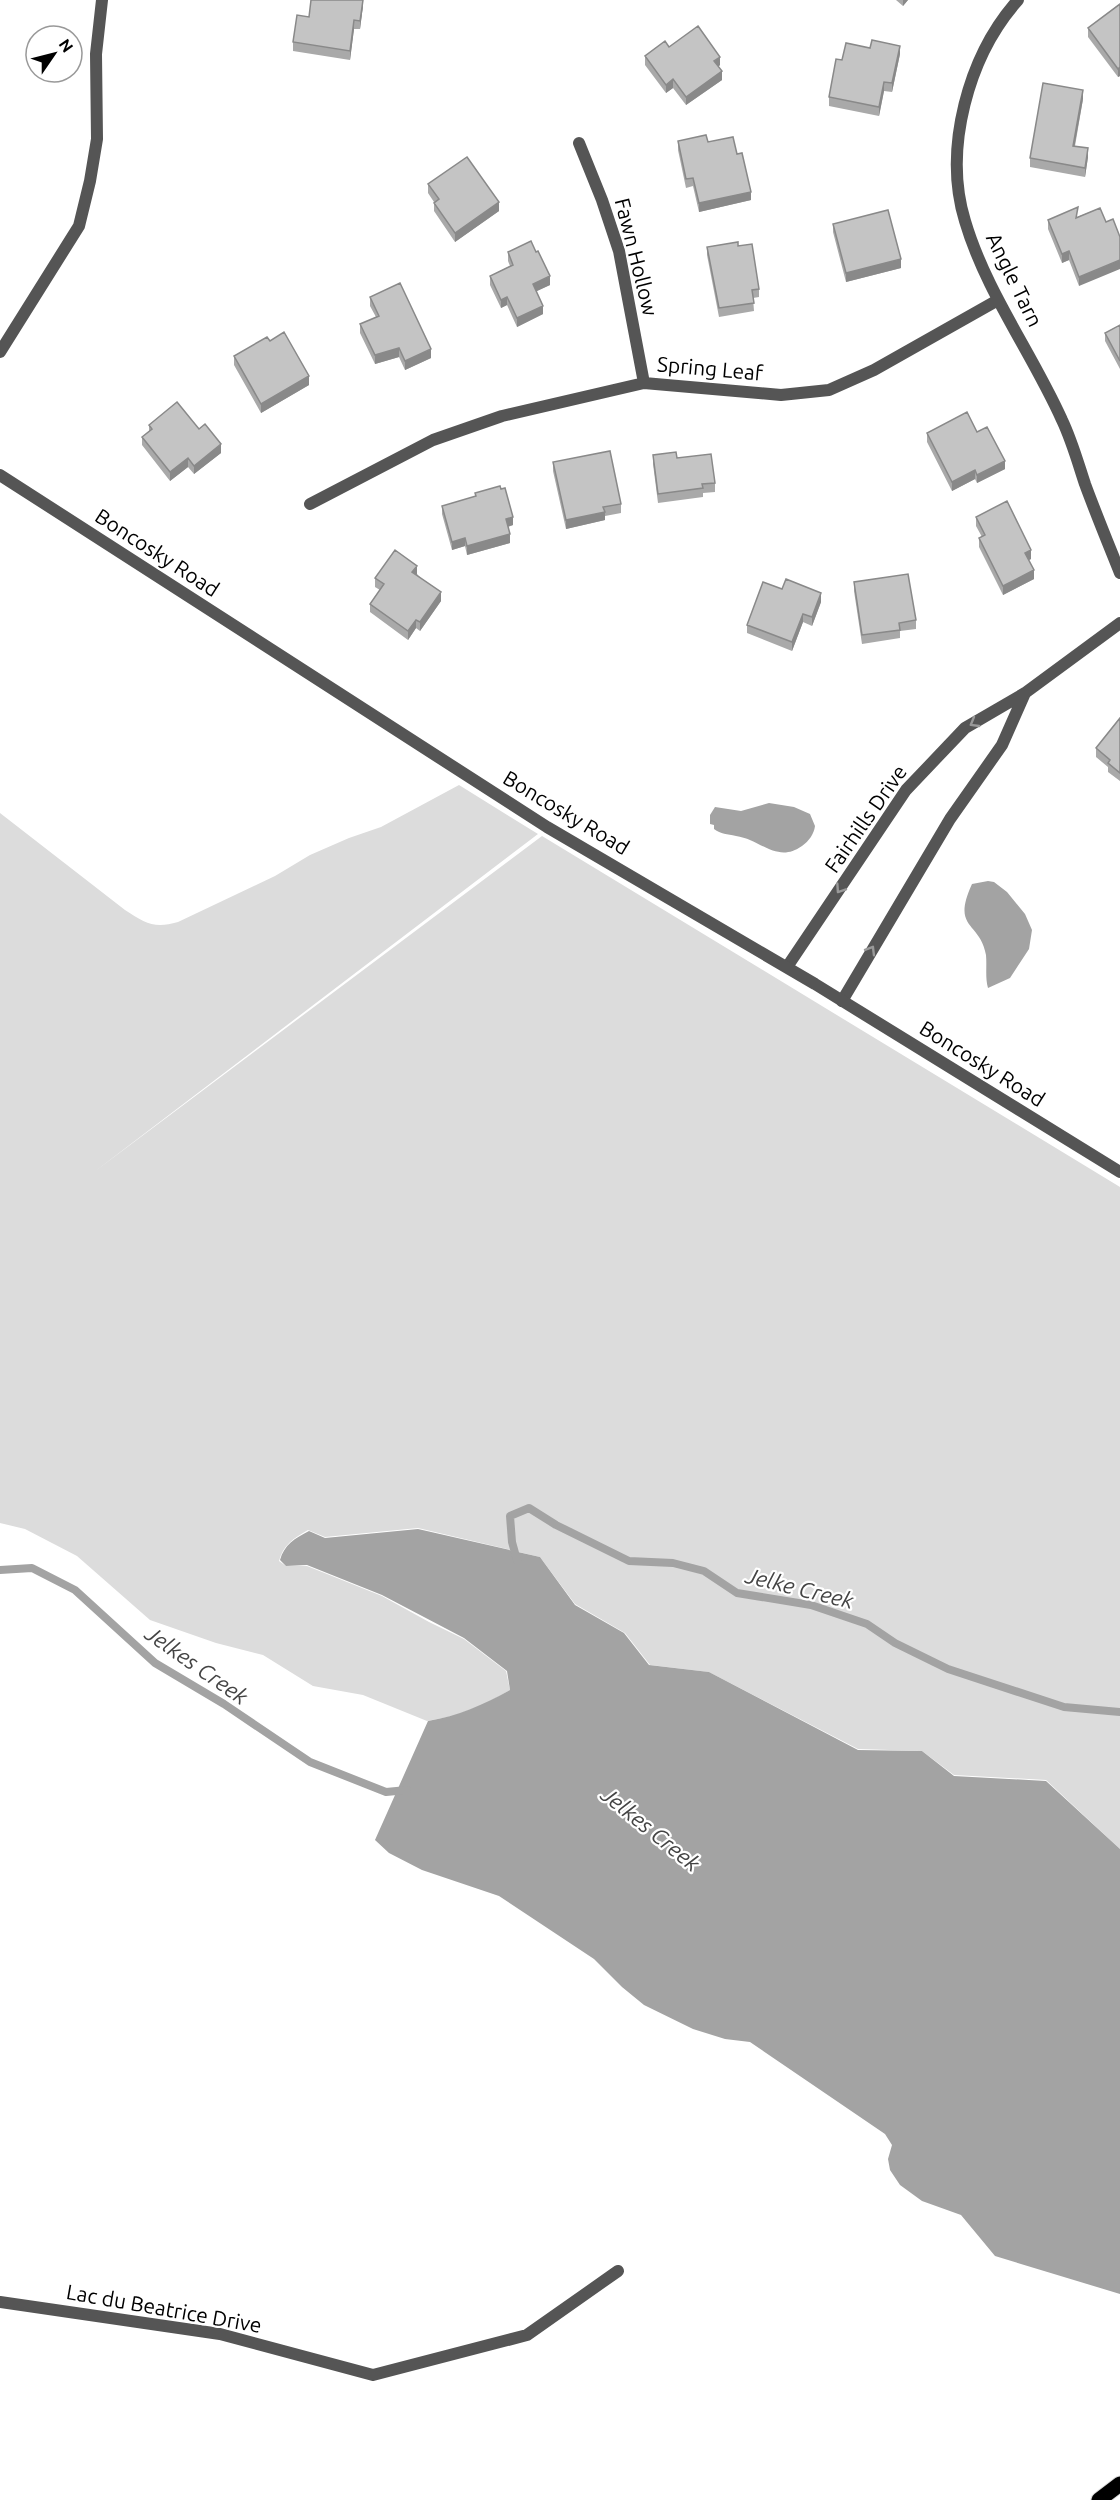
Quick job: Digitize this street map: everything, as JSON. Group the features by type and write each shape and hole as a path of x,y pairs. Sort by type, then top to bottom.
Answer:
{"main road":[{"path":"1099,2500 1120,2484"}],"street":[{"path":"0,352 79,226 97,139 96,54 102,0"},
{"name":"Angle Tarn","path":"1018,0 990,38 965,98 959,135 958,175 964,219 998,300 1033,361 1063,422 1120,573"},
{"name":"Fawn Hollow","path":"579,143 619,251 644,383"},
{"name":"Spring Leaf","path":"310,504 447,435 502,416 644,383 781,395 829,390 874,370 998,300"},
{"name":"Boncosky Road","path":"0,475 547,827 842,1001 1120,1172"},
{"name":"Fairhills Drive","path":"787,968 906,790 965,728 1025,693 1120,623"},
{"name":"Fairhills Drive","path":"842,1001 950,819 1002,745 1025,693"},
{"name":"Lac du Beatrice Drive","path":"0,2302 220,2334 373,2374 527,2335 618,2271"}],"shaded area":[{"path":"459,785 538,834 94,1172 542,836 1120,1187 1120,1849 1046,1780 954,1775 922,1751 858,1749 709,1672 650,1665 625,1633 575,1604 540,1557 418,1528 325,1537 308,1530 286,1546 279,1561 286,1566 307,1566 382,1596 464,1639 506,1671 510,1690 485,1704 453,1716 427,1721 363,1695 313,1686 263,1655 216,1643 150,1620 77,1556 25,1529 0,1523 0,813 125,910 150,924 162,925 178,922 275,876 310,855 381,827"}],"water":[{"path":"769,803 794,807 810,814 815,826 805,844 793,851 776,852 745,838 719,832 714,829 714,825 710,824 710,815 715,807 741,811"},
{"path":"994,882 1007,892 1025,914 1032,930 1029,949 1010,978 988,988 983,944 969,924 964,910 972,884"},
{"path":"418,1529 540,1557 575,1605 624,1633 649,1665 709,1672 858,1750 922,1751 954,1776 1046,1781 1120,1849 1120,2294 995,2256 961,2215 922,2201 900,2185 890,2170 888,2159 892,2145 885,2134 750,2042 725,2039 693,2029 644,2005 594,1959 499,1896 422,1870 389,1853 375,1840 428,1721 470,1709 510,1690 507,1671 464,1638 382,1595 307,1565 286,1566 280,1560 284,1550 291,1542 309,1531 325,1538"}],"building":[{"path":"311,0 363,0 360,21 354,20 350,51 293,42 297,15 309,17"},
{"path":"1120,4 1120,67 1118,69 1088,28"},
{"path":"698,26 720,57 714,61 722,71 686,97 673,79 666,85 645,56 665,41 669,47"},
{"path":"872,40 900,46 892,83 884,82 879,107 829,97 836,59 842,60 846,43 870,48"},
{"path":"1043,83 1083,90 1073,146 1088,148 1085,168 1030,158"},
{"path":"706,135 708,142 733,137 737,154 742,153 751,192 699,203 693,178 686,179 678,141"},
{"path":"467,157 499,202 455,233 434,203 439,199 428,184"},
{"path":"1078,207 1076,218 1100,208 1106,222 1113,219 1120,237 1120,260 1079,277 1069,251 1062,254 1048,220"},
{"path":"888,210 901,259 846,273 833,224"},
{"path":"531,241 550,276 533,284 543,306 517,318 507,297 501,300 490,276 513,265 508,252"},
{"path":"738,242 738,246 752,244 759,289 752,290 754,303 719,308 707,247"},
{"path":"400,283 431,349 405,361 399,348 375,355 360,324 379,316 370,297"},
{"path":"1120,325 1120,361 1105,333"},
{"path":"284,332 309,376 261,404 234,356 267,337 270,341"},
{"path":"177,402 199,429 205,424 221,444 194,466 188,458 170,472 142,437 152,429 149,425"},
{"path":"967,412 977,432 987,427 1005,461 977,475 975,470 952,482 927,433"},
{"path":"610,451 621,504 603,507 605,512 566,520 553,462"},
{"path":"676,452 677,458 711,454 715,483 702,484 703,488 658,494 653,455"},
{"path":"500,486 501,489 505,488 513,517 506,519 510,534 467,546 465,538 452,542 442,506"},
{"path":"1007,501 1031,550 1025,553 1034,570 1003,586 979,538 985,535 976,517"},
{"path":"395,550 417,566 412,572 441,592 420,622 416,620 408,631 370,604 384,584 375,578"},
{"path":"908,574 916,620 899,623 900,630 862,635 854,582"},
{"path":"786,579 821,593 812,617 803,614 792,642 747,625 763,582 782,589"},
{"path":"1120,718 1120,773 1096,748"}],"waterway":[{"name":"Jelke Creek","path":"517,1560 512,1542 510,1516 529,1508 556,1525 629,1561 673,1563 704,1571 737,1593 811,1605 867,1624 895,1643 948,1669 1064,1707 1120,1712"},
{"name":"Jelkes Creek","path":"0,1570 32,1568 75,1590 155,1663 224,1704 310,1762 386,1792 407,1790"}]}
